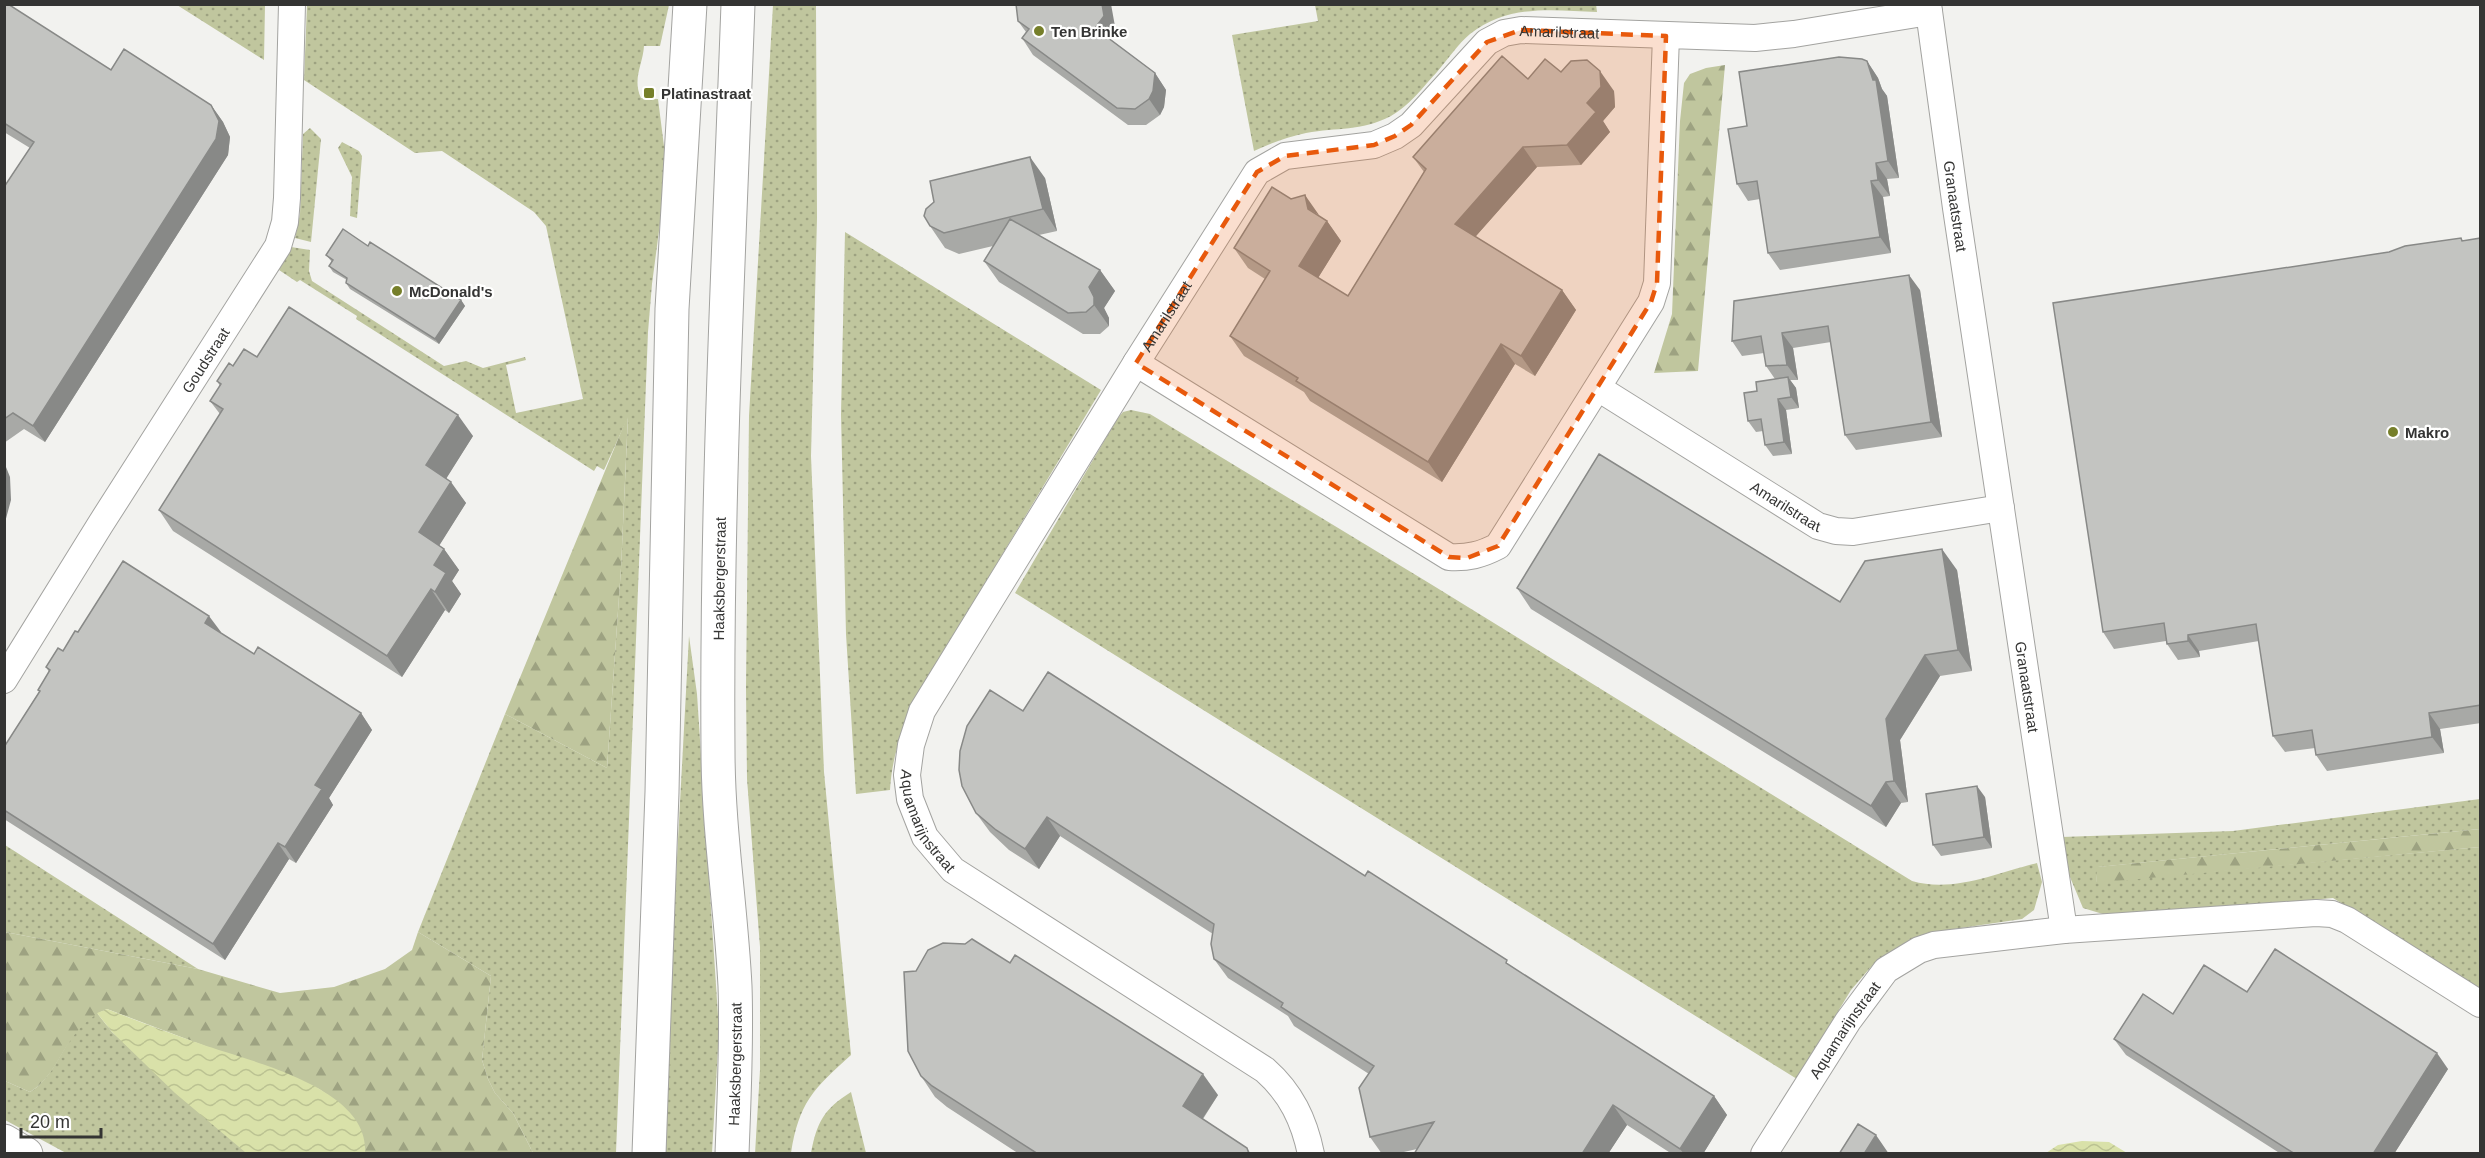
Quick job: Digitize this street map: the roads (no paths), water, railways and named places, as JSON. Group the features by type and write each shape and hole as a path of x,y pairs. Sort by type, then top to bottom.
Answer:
{"main road":[{"path":"649,1154 662,792 671,372 690,4"},
{"name":"Haaksbergerstraat","path":"732,1154 736,1053 735,986 718,755 720,452 738,4"},
{"path":"728,259 749,201 760,4"},
{"path":"4,1141 26,1154"}],"street":[{"name":"Goudstraat","path":"4,680 278,246 285,222 287,198 292,4"},
{"name":"Amarilstraat","path":"1666,36 1657,283 1651,302 1498,546 1484,554 1467,558 1449,557 1136,363 1257,172 1285,156 1374,145 1395,136 1411,125 1487,42 1504,33 1521,30 1755,38 1794,34 1929,8"},
{"name":"Granaatstraat","path":"1929,8 2064,930"},
{"name":"Aquamarijnstraat","path":"1136,363 922,711 911,745 907,775 910,799 925,837 953,870 1265,1070 1293,1102 1306,1132 1311,1154"},
{"name":"Amarilstraat","path":"1598,388 1818,526 1836,531 1853,532 2001,508"},
{"path":"2064,930 2332,914 2347,920 2481,1004"},
{"name":"Aquamarijnstraat","path":"1764,1154 1848,1021 1886,970 1934,945 2064,930"}],"water":[{"path":"107,1009 275,1069 328,1094 348,1111 361,1130 365,1153 245,1152 175,1093 112,1032 97,1013"},
{"path":"2082,1141 2109,1142 2127,1153 2046,1153 2058,1145"}],"place":[{"name":"Ten Brinke","path":"1039,31"},
{"name":"Platinastraat","path":"649,93"},
{"name":"McDonald's","path":"397,291"},
{"name":"Makro","path":"2393,432"}]}
